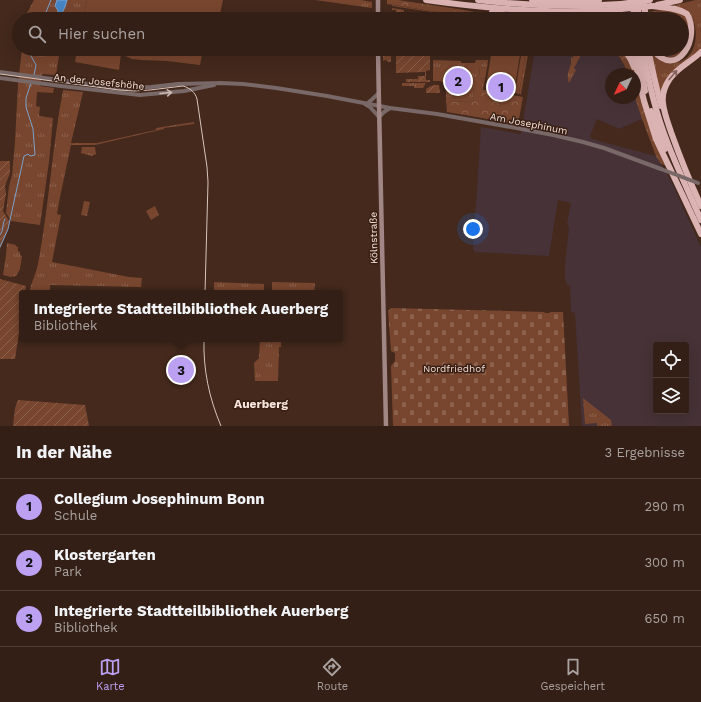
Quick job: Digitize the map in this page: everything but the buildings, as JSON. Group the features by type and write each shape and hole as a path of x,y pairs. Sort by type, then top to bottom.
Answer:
{"highway":[{"path":"426,0 498,9 560,12 593,11 680,0"},
{"path":"478,0 554,6 621,7"},
{"path":"532,0 558,2 599,0"},
{"path":"629,0 630,12"},
{"path":"633,0 634,12"},
{"path":"638,0 639,12"},
{"path":"644,0 645,12"},
{"path":"651,3 684,12"},
{"path":"460,5 496,12"},
{"path":"689,15 697,27"},
{"path":"689,54 694,49"},
{"path":"701,52 680,67 672,75 666,86 663,102 674,140 701,206"},
{"path":"628,56 634,68"},
{"path":"635,56 637,68"},
{"path":"639,56 650,109 682,191 701,234"},
{"path":"644,56 654,101 665,136 701,220"},
{"path":"649,56 657,92 668,130 701,212"},
{"path":"659,56 670,60 675,60 687,56"},
{"path":"641,88 656,139 682,191"}],"main road":[{"path":"378,0 378,12"},
{"name":"Kölnstraße","path":"378,56 386,426"}],"street":[{"name":"An der Josefshöhe","path":"0,72 61,86 140,95 184,91 220,83"},
{"name":"An der Josefshöhe","path":"0,78 31,80 35,77 53,78 118,88 178,84 244,84 379,105"},
{"path":"365,103 378,93"},
{"name":"An der Josefshöhe","path":"365,103 379,117"},
{"name":"Am Josephinum","path":"379,105 520,128 583,142 604,148 700,184"},
{"path":"379,117 390,108"}],"shaded area":[{"path":"534,56 619,56 625,68 605,68 605,104 637,104 642,119 619,129 597,119 590,138 656,156 671,181 701,247 701,426 582,426 575,313 571,312 570,285 567,285 565,278 569,228 567,224 571,203 558,200 549,256 476,252 473,249 481,127 521,134"}],"green space":[{"path":"34,0 87,0 84,12 28,12"},
{"path":"87,0 223,0 220,12 84,12"},
{"path":"315,0 361,0 372,2 372,8"},
{"path":"387,0 398,0 475,12 438,12 387,4"},
{"path":"701,0 701,51 682,64 661,96 655,74 653,56 659,56 670,62 679,62 689,56 696,38 694,22 689,12 671,6"},
{"path":"392,5 438,12 432,12"},
{"path":"392,8 404,10 404,12 396,12 396,10 392,10"},
{"path":"663,10 676,12 653,11"},
{"path":"689,21 692,31 692,39 689,46"},
{"path":"21,56 59,56 56,75 42,74 40,86 54,88 53,93 37,92 36,106 40,107 39,116 53,118 49,162 40,225 11,221 6,213 9,186 12,175"},
{"path":"76,56 121,56 119,70 75,62"},
{"path":"125,56 202,56 200,65 132,59"},
{"path":"383,56 391,56 391,62 386,60 383,61"},
{"path":"396,56 430,56 430,70 426,71 426,80 430,80 430,82 406,82 406,79 418,79 418,76 425,76 425,72 396,73"},
{"path":"491,56 520,56 514,91 486,86"},
{"path":"521,56 525,56 519,94 515,93"},
{"path":"525,56 528,56 521,94 519,94"},
{"path":"573,56 580,56 574,68 576,70 569,83 568,73 571,64 571,57 573,58"},
{"path":"618,56 626,56 633,68 625,68"},
{"path":"433,60 475,63 476,60 488,60 487,68 480,67 479,78 485,79 483,90 474,89 473,102 446,101 446,82 433,81"},
{"path":"480,67 487,68 485,79 479,78"},
{"path":"402,83 426,83 423,88 414,88 414,86 402,86"},
{"path":"439,85 440,93 426,93 426,89"},
{"path":"474,88 523,97 518,124 447,112 446,101 473,102"},
{"path":"63,90 83,92 71,143 97,143 156,130 156,128 194,122 194,124 164,128 164,129 95,145 71,145 57,214 61,215 52,262 129,277 142,278 141,287 50,285 50,290 30,290 37,268 42,242"},
{"path":"641,91 667,166 661,164 656,156 637,104 641,104"},
{"path":"82,147 95,147 96,154 92,156 81,153"},
{"path":"0,161 10,161 10,173 5,186 6,194 3,211 10,222 0,249"},
{"path":"84,201 90,202 87,216 81,215"},
{"path":"155,206 159,215 151,220 146,211"},
{"path":"7,243 16,245 20,255 22,256 20,269 16,276 11,277 3,275"},
{"path":"0,279 26,286 25,290 19,290 19,333 15,359 0,359"},
{"path":"214,282 264,284 264,290 214,290"},
{"path":"272,282 315,283 314,290 272,290"},
{"name":"Nordfriedhof","path":"391,308 545,313 563,312 569,426 393,426 391,366 395,361 395,353 391,351 388,311"},
{"path":"260,342 281,342 281,347 279,347 278,381 255,381 254,363 259,358"},
{"path":"583,398 611,420 612,426 597,426 597,423 585,424"},
{"path":"18,400 85,405 89,426 13,426 15,408"}],"water":[{"path":"57,0 67,0 62,12 58,12 55,6"}],"waterway":[{"path":"46,12 51,0"},
{"path":"31,56 36,65 34,75"},
{"path":"0,247 8,229 24,156 28,154 30,156 35,155 33,129 26,107 26,98 31,83"},
{"path":"0,235 5,219"}],"tram line":[{"path":"0,74 134,91 183,86 194,92 197,99 208,182 205,290"},
{"path":"204,342 206,372 210,394 221,426"}],"place":[{"name":"Klostergarten","path":"458,81"},
{"name":"Collegium Josephinum Bonn","path":"501,87"},
{"name":"Integrierte Stadtteilbibliothek Auerberg","path":"181,370"}],"district":[{"name":"Auerberg","path":"261,404"}]}
